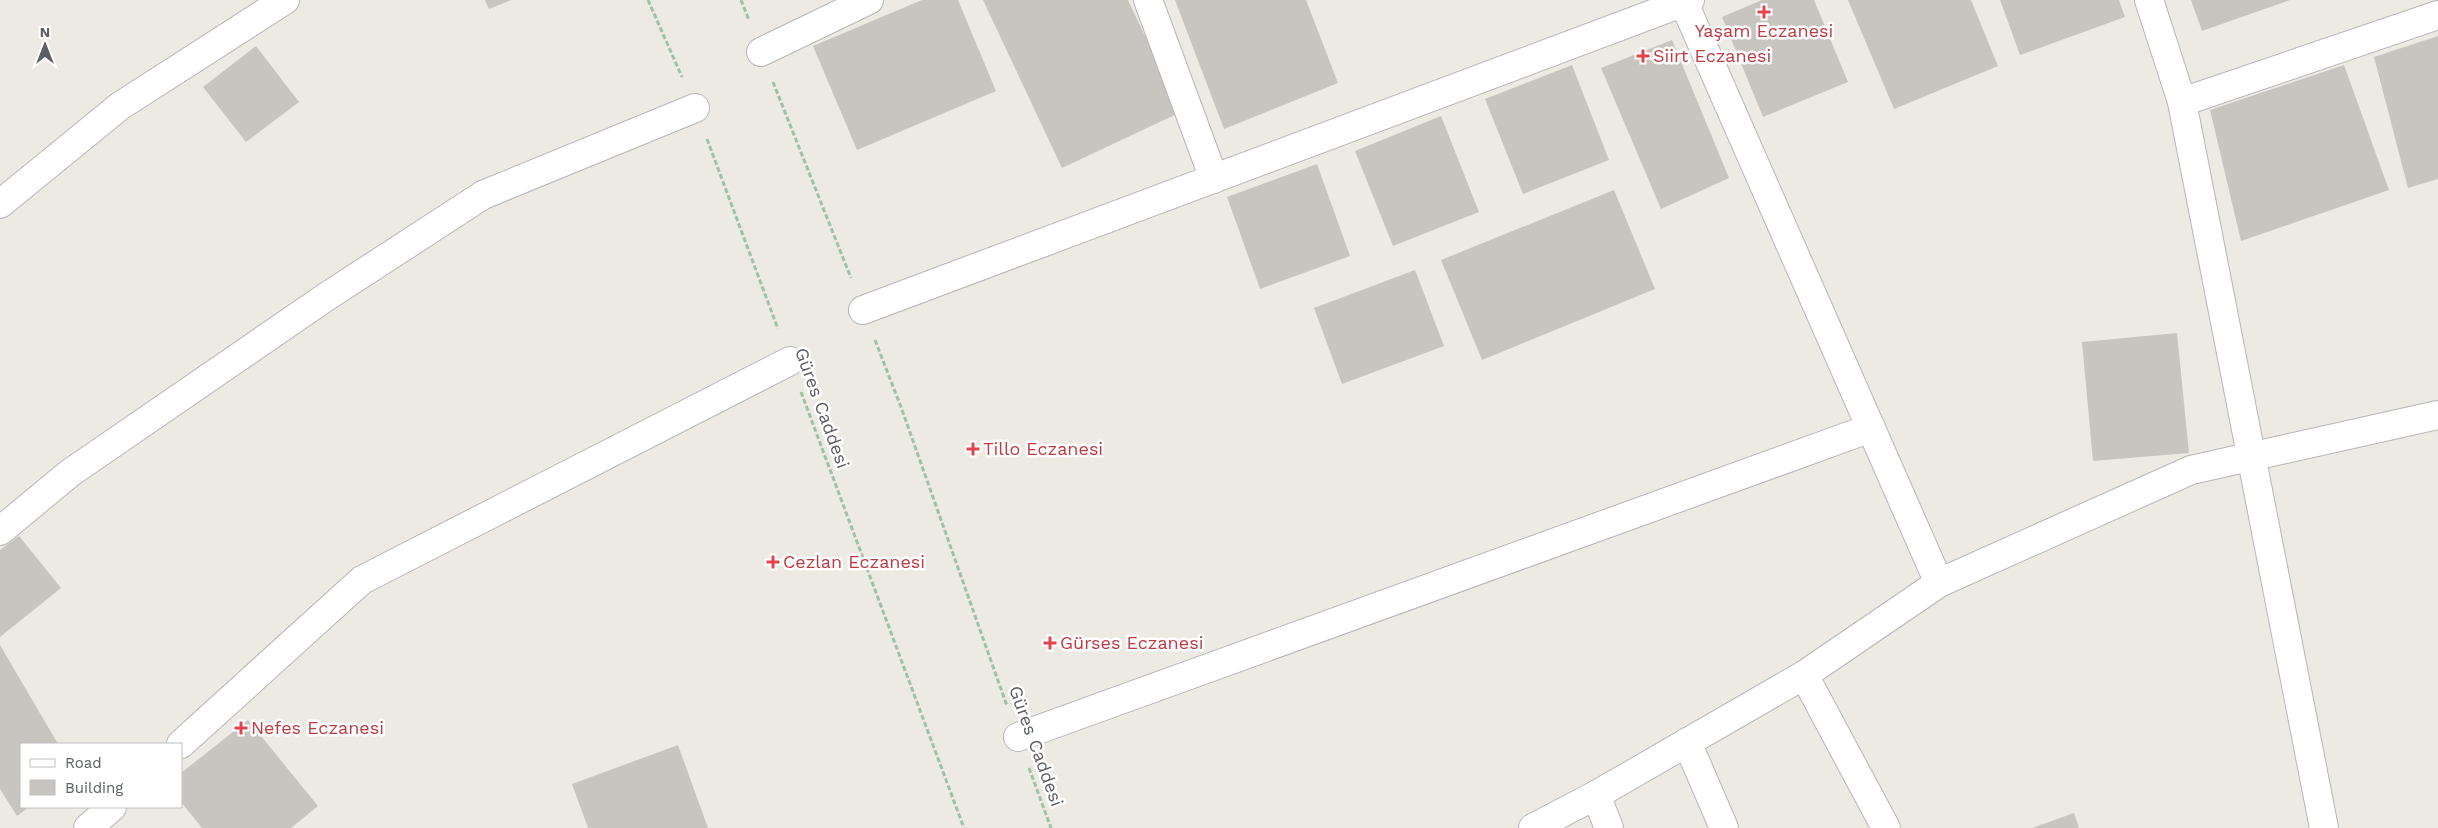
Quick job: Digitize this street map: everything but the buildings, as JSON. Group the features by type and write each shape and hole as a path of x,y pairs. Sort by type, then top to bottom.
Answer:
{"street":[{"path":"0,204 120,106 285,0"},
{"path":"761,52 869,0"},
{"path":"1148,0 1214,179"},
{"path":"2149,0 2182,102 2324,828"},
{"path":"863,310 1687,1 1940,583"},
{"path":"2182,102 2438,15"},
{"path":"0,531 78,468 326,297 483,195 695,108"},
{"path":"182,743 362,580 790,361"},
{"path":"1533,828 1596,795 1804,675 1940,583 2190,470 2438,414"},
{"path":"1018,737 1871,428"},
{"path":"1804,675 1886,828"},
{"path":"1687,742 1724,828"},
{"path":"1596,795 1609,828"},
{"path":"88,828 111,808"}],"path":[{"name":"Güres Caddesi","path":"648,0 695,108 964,828"},
{"name":"Güres Caddesi","path":"741,0 901,407 1051,828"}],"place":[{"name":"Yaşam Eczanesi","path":"1764,12"},
{"name":"Siirt Eczanesi","path":"1643,56"},
{"name":"Tillo Eczanesi","path":"973,449"},
{"name":"Cezlan Eczanesi","path":"773,562"},
{"name":"Gürses Eczanesi","path":"1050,643"},
{"name":"Nefes Eczanesi","path":"241,728"}]}
